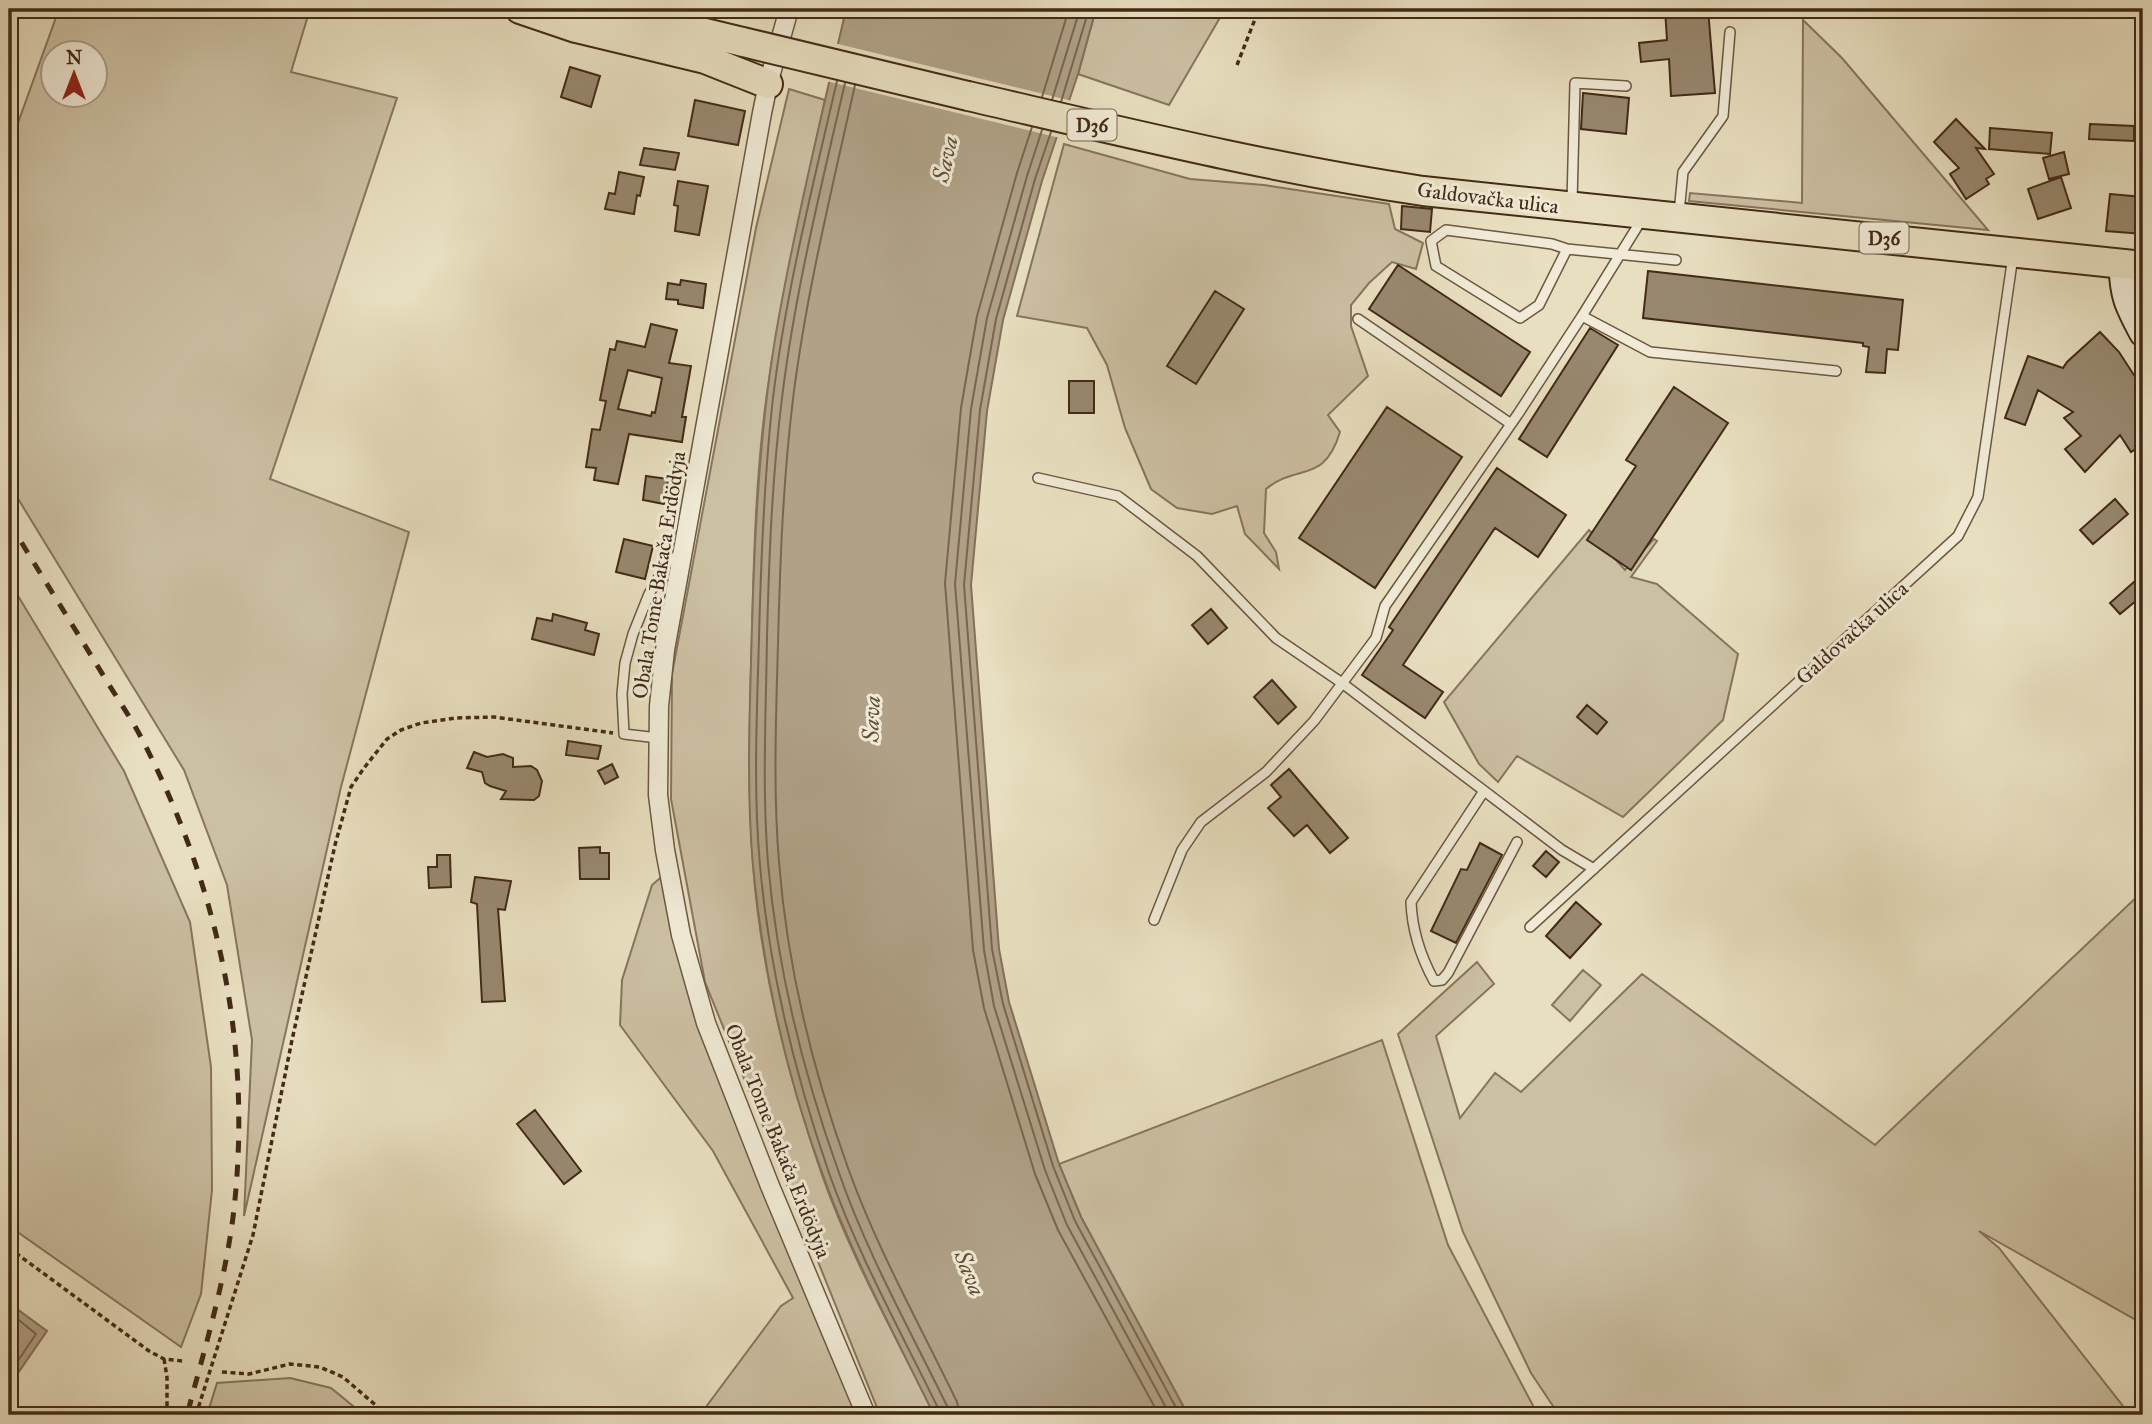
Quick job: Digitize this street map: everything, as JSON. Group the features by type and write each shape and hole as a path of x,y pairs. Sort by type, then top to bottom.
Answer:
{"main road":[{"path":"520,9 576,28 705,59 768,84"},
{"name":"Galdovačka ulica","path":"605,9 1215,154 1353,181 1572,208 2138,265"},
{"path":"2138,265 2123,289 2125,299 2143,333"}],"street":[{"name":"Obala Tome Bakača Erdödyja","path":"789,9 768,84 665,650 658,738 657,795 664,850 681,935 698,999 734,1098 866,1415"}],"lane":[{"path":"1678,218 1683,172 1723,116 1730,32"},
{"path":"1572,208 1575,83 1626,86"},
{"path":"1154,920 1182,850 1201,822 1266,772 1314,721 1376,638 1385,606 1511,424 1645,215"},
{"path":"1567,249 1539,305 1520,318 1436,266 1431,241 1446,230 1552,244 1567,249 1676,260"},
{"name":"Galdovačka ulica","path":"1530,928 1958,536 1978,497 2014,251"},
{"path":"1582,316 1650,352 1836,371"},
{"path":"1358,319 1511,424"},
{"path":"1038,478 1118,496 1197,555 1276,638 1342,683 1562,850 1594,869"},
{"path":"658,738 624,734 622,694 625,663 649,594 669,560 682,555"},
{"path":"1484,791 1411,902 1412,918 1423,961 1434,981 1442,980 1448,972 1517,842"}],"path":[{"path":"1237,65 1259,9"},
{"path":"196,1415 253,1235 335,845 348,797 363,768 387,739 401,730 421,723 456,718 494,717 624,734"},
{"path":"9,1248 149,1351 164,1359 183,1361"},
{"path":"164,1359 167,1415"},
{"path":"222,1372 249,1374 290,1364 320,1367 342,1377 387,1415"}],"shaded area":[{"path":"59,9 310,9 291,72 397,98 270,479 409,532 341,787 244,1216 252,1040 227,885 184,770 9,484 9,148 38,67 38,108 108,108 108,38 49,38"},
{"path":"1096,9 1225,9 1169,105 1078,74"},
{"path":"1803,20 1842,58 1988,230 1689,201 1690,193 1802,203"},
{"path":"789,89 825,100 779,319 760,452 750,747 751,834 757,902 777,1021 822,1175 860,1267 934,1415 880,1415 705,982 671,799 672,674 756,228"},
{"path":"1064,144 1190,179 1264,185 1389,204 1395,229 1423,243 1416,269 1392,262 1369,283 1351,305 1351,326 1368,376 1328,415 1340,432 1326,460 1309,471 1277,481 1266,489 1264,533 1276,552 1279,569 1245,534 1237,506 1212,514 1177,508 1151,489 1125,428 1107,365 1087,328 1017,316"},
{"path":"1589,530 1625,570 1654,539 1657,541 1631,577 1657,584 1738,654 1723,720 1623,817 1517,756 1498,782 1479,764 1444,702"},
{"path":"9,581 124,771 190,922 211,1067 212,1190 201,1294 181,1347 9,1226"},
{"path":"667,872 693,995 862,1415 700,1415 781,1306 793,1298 713,1151 620,1025 622,980 652,885"},
{"path":"2143,891 2143,1324 1979,1231 1999,1248 2130,1415 1559,1415 1531,1373 1463,1232 1398,1034 1477,962 1494,984 1436,1036 1460,1118 1495,1073 1521,1092 1642,974 1875,1145"},
{"path":"1583,970 1601,985 1570,1021 1552,1005"},
{"path":"1382,1040 1448,1245 1538,1415 1188,1415 1081,1217 1059,1164"},
{"path":"290,1378 331,1388 364,1415 207,1415 217,1383"}],"water":[{"name":"Sava","path":"846,9 1096,9 1078,74 1042,181 1003,320 987,411 971,585 999,949 1009,1002 1059,1164 1081,1217 1188,1415 934,1415 876,1298 836,1209 799,1102 778,1024 757,905 750,806 752,626 760,462 775,340 796,227"},
{"path":"9,1303 47,1331 9,1386"}],"pier":[{"path":"834,43 1072,101 1060,138 826,81"}],"building":[{"path":"1665,9 1708,9 1715,93 1671,96 1669,59 1641,62 1639,43 1667,40"},
{"path":"570,67 600,76 591,107 561,97"},
{"path":"1583,93 1629,98 1626,134 1581,129"},
{"path":"695,100 745,111 738,145 688,136"},
{"path":"1956,119 1985,149 1976,148 1994,174 1986,179 1989,184 1966,199 1950,174 1959,168 1934,142"},
{"path":"2090,124 2134,126 2134,141 2089,139"},
{"path":"1990,128 2052,133 2050,154 1989,149"},
{"path":"644,148 679,153 675,170 640,165"},
{"path":"2064,152 2069,174 2049,179 2043,158"},
{"path":"619,172 644,177 634,214 605,209 609,193 615,194"},
{"path":"2061,177 2071,208 2038,219 2028,189"},
{"path":"678,181 708,186 699,235 675,231 678,206 674,205"},
{"path":"2110,194 2143,197 2143,234 2106,231"},
{"path":"1402,206 1432,209 1430,232 1401,229"},
{"path":"1398,265 1530,352 1501,396 1369,309"},
{"path":"1648,271 1903,300 1898,350 1887,349 1885,373 1866,372 1869,347 1863,346 1863,343 1643,318"},
{"path":"681,280 706,284 703,308 666,299 668,283 680,285"},
{"path":"1215,291 1244,309 1196,384 1167,366"},
{"path":"651,324 677,330 669,363 691,366 682,417 686,417 682,442 629,434 618,484 594,480 596,468 586,467 592,429 600,430 606,401 600,400 610,349 615,350 617,341 645,347","holes":["628,370 662,378 655,413 652,412 651,416 618,409"]},
{"path":"1590,328 1618,345 1547,457 1519,439"},
{"path":"2100,332 2119,352 2143,389 2143,444 2131,452 2120,435 2085,472 2065,449 2081,436 2064,418 2073,412 2038,390 2025,425 2005,418 2028,356 2063,368"},
{"path":"1069,381 1094,381 1094,413 1069,413"},
{"path":"1674,387 1728,423 1631,570 1587,540 1636,466 1626,460"},
{"path":"1387,407 1462,457 1375,588 1299,538"},
{"path":"1497,468 1566,515 1538,557 1495,528 1403,665 1443,692 1425,718 1362,675 1393,630 1389,627"},
{"path":"646,476 668,479 664,504 643,500"},
{"path":"2115,499 2128,514 2093,544 2080,530"},
{"path":"624,539 653,546 645,579 616,572"},
{"path":"2143,574 2143,595 2120,614 2110,603"},
{"path":"1211,609 1227,628 1208,644 1192,625"},
{"path":"553,614 587,623 585,630 599,634 594,655 532,639 537,618 552,621"},
{"path":"1272,680 1296,707 1278,724 1254,697"},
{"path":"1587,705 1607,722 1597,734 1577,717"},
{"path":"568,741 601,746 598,759 566,755"},
{"path":"474,752 487,757 503,754 513,758 513,767 531,766 537,770 542,781 539,796 534,800 501,799 506,791 485,783 482,772 467,768"},
{"path":"612,764 618,777 605,784 598,771"},
{"path":"1289,769 1348,838 1330,853 1307,825 1294,836 1268,808 1281,797 1271,785"},
{"path":"1480,843 1502,855 1456,943 1431,931 1461,869 1467,870"},
{"path":"600,847 600,853 609,853 609,879 580,879 579,848"},
{"path":"1546,851 1559,862 1546,877 1533,866"},
{"path":"437,855 450,855 451,887 429,888 428,867 437,867"},
{"path":"475,877 511,881 505,910 498,909 505,1001 482,1002 477,904 471,902"},
{"path":"1576,902 1601,924 1570,958 1546,936"},
{"path":"535,1110 581,1171 564,1184 517,1124"}],"railway":[{"path":"9,522 144,743 192,855 224,970 233,1028 238,1088 234,1209 220,1287 187,1415"}]}
